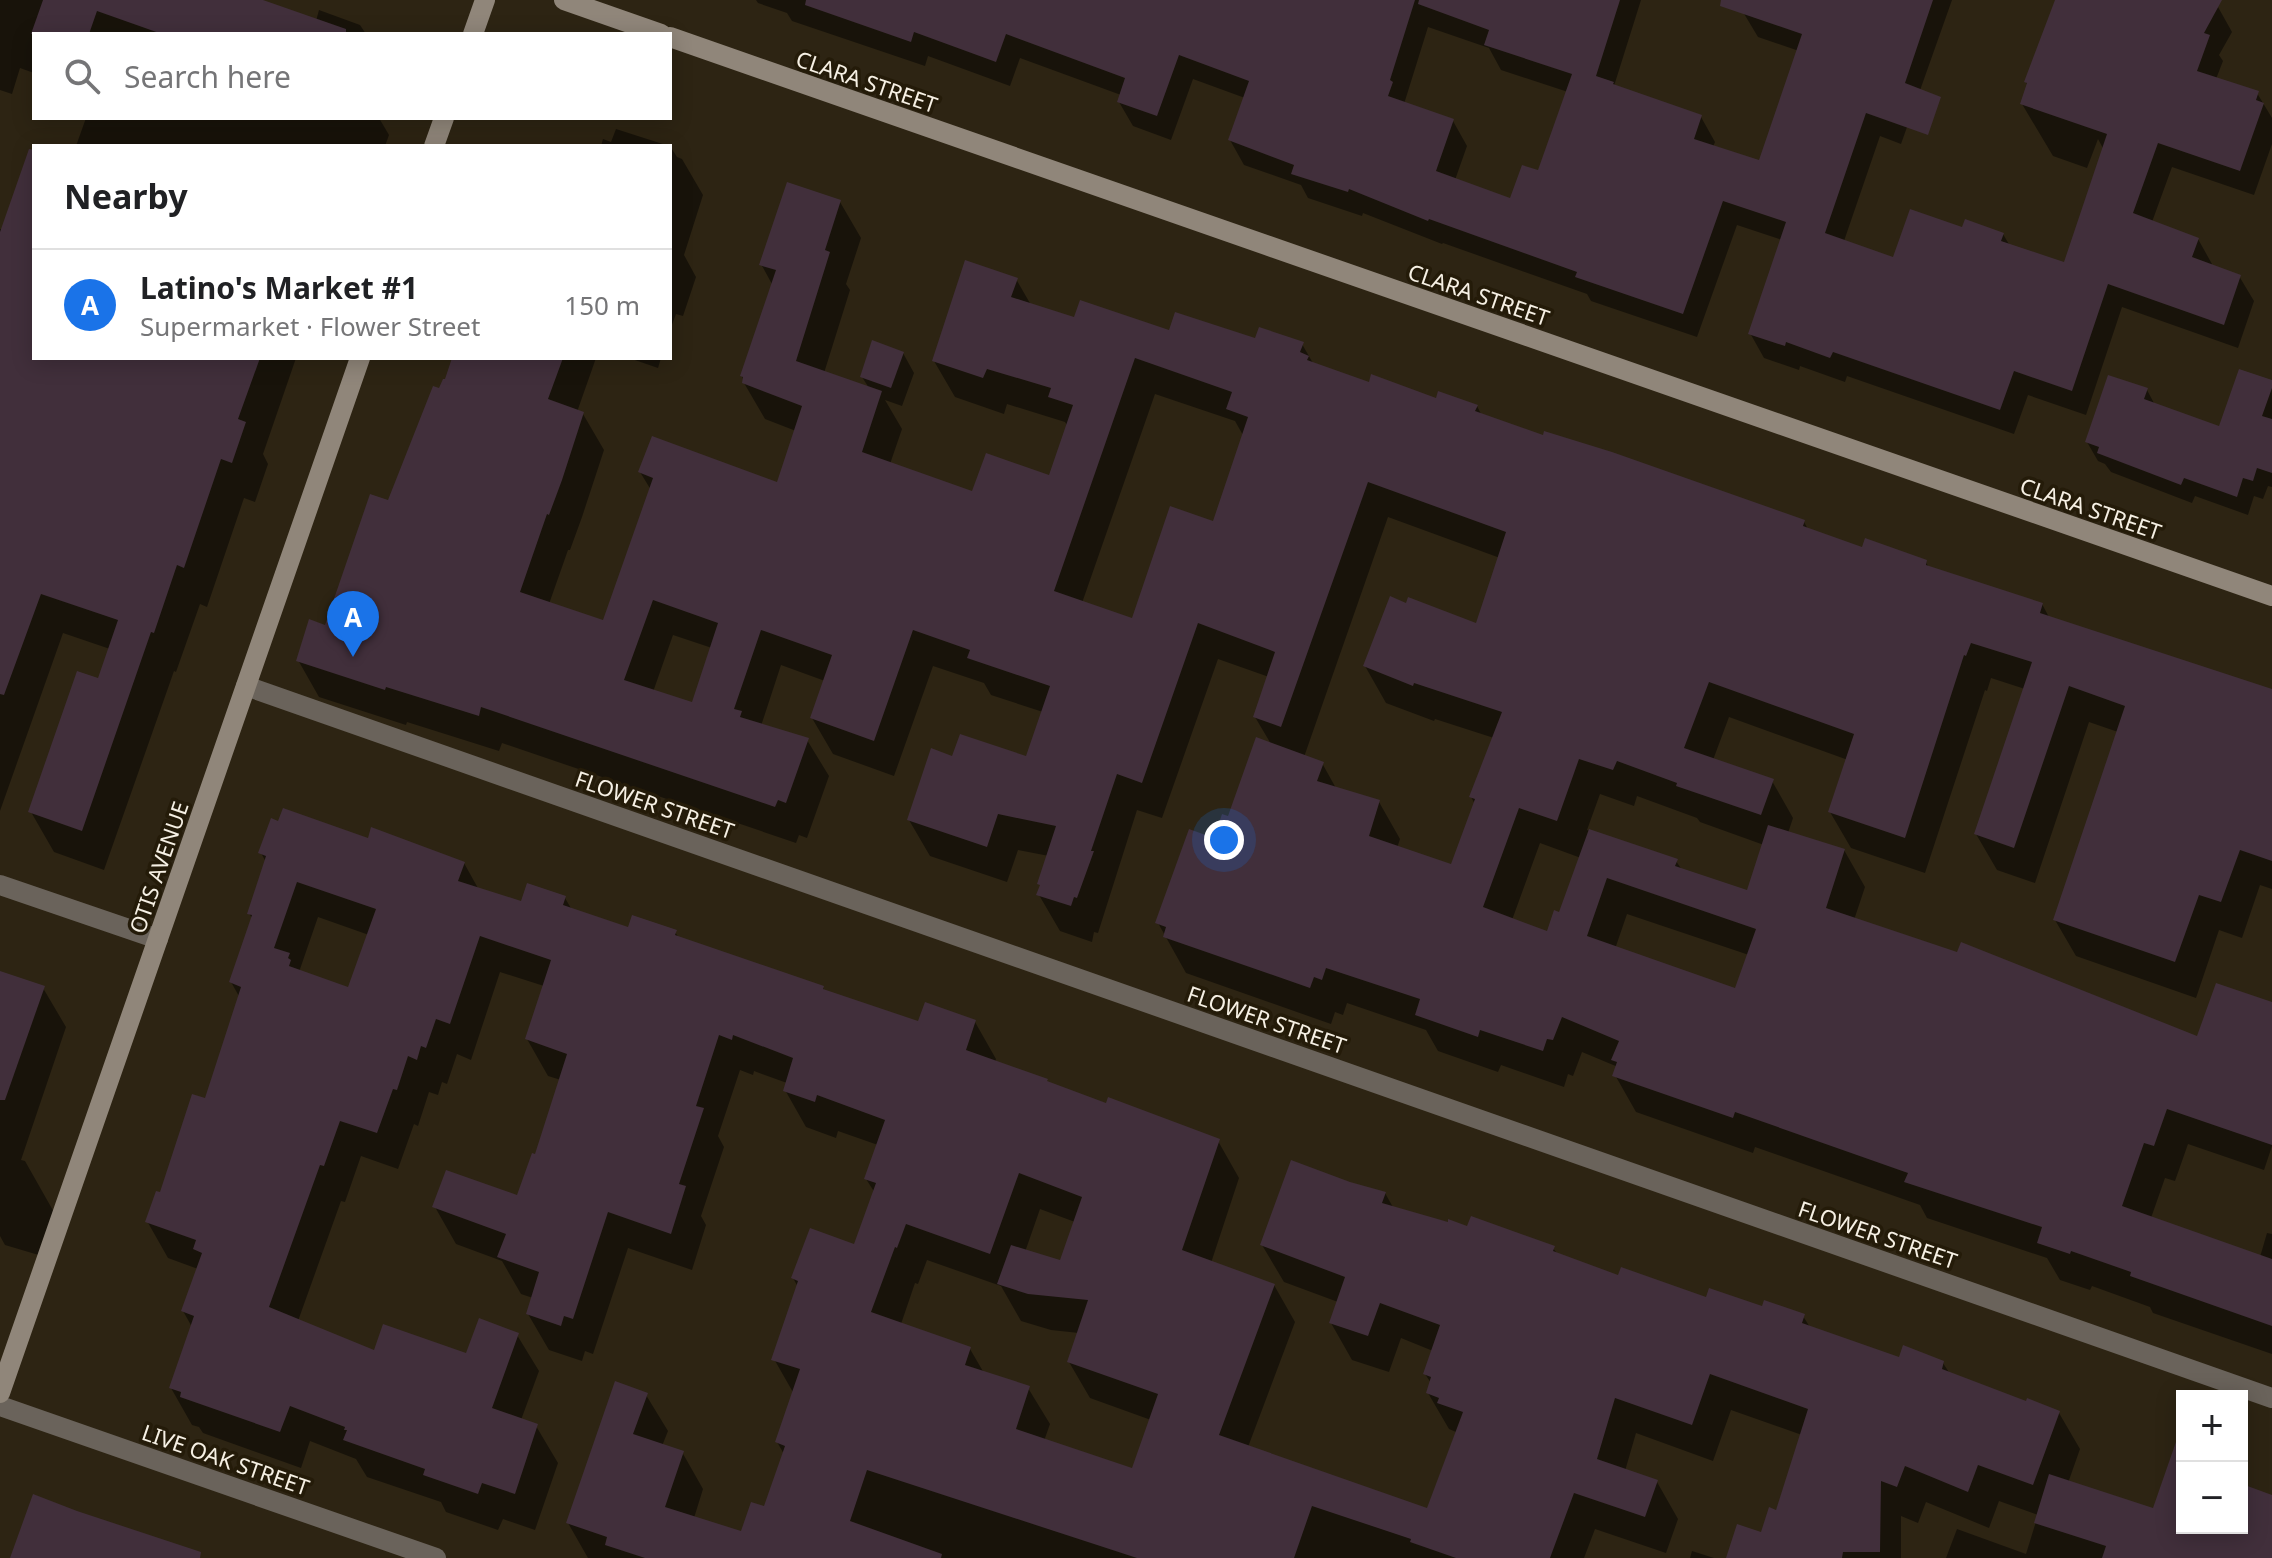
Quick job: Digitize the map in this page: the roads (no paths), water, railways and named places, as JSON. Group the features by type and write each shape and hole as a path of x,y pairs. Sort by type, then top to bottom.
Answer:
{"street":[{"path":"474,32 485,0"},
{"path":"564,0 655,32"},
{"name":"CLARA STREET","path":"672,38 2272,596"},
{"path":"435,144 443,120"},
{"name":"OTIS AVENUE","path":"0,1393 359,360"},
{"name":"FLOWER STREET","path":"246,686 2272,1398"},
{"path":"0,885 158,939"},
{"name":"LIVE OAK STREET","path":"0,1406 436,1558"}],"place":[{"name":"Latino's Market #1","path":"353,657"}]}
